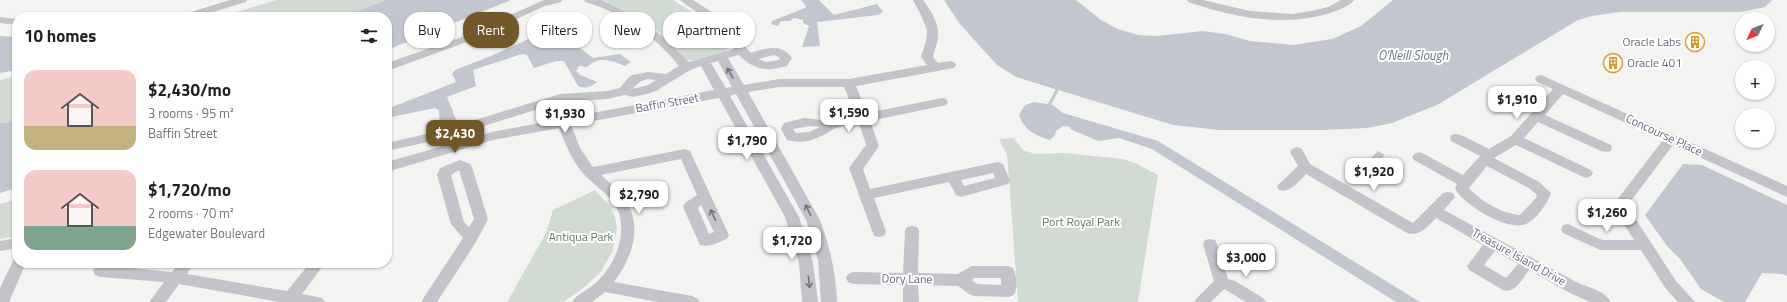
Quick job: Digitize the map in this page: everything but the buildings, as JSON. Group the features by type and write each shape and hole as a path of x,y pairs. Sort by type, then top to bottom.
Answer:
{"street":[{"path":"202,12 242,0"},
{"path":"392,65 463,40 541,4 557,0"},
{"path":"589,0 599,2 660,38 686,67"},
{"path":"392,146 440,135 560,98 607,95 625,91 633,93 652,88 686,67 721,56 745,54 717,22 685,0"},
{"path":"918,0 927,13 933,29 932,40 927,57 934,68"},
{"path":"1192,0 1235,12 1280,17 1315,13 1335,8 1349,0"},
{"path":"0,20 12,21"},
{"path":"721,56 813,220 827,265 829,302"},
{"path":"704,61 797,228 806,263 810,302"},
{"name":"Baffin Street","path":"392,166 492,136 722,92 779,83 849,83 950,65"},
{"name":"Concourse Place","path":"1541,79 1787,192"},
{"path":"849,83 872,141 873,146 856,168 879,232"},
{"path":"1456,138 1488,158 1534,185 1544,193 1542,200 1526,219 1520,222 1511,220 1470,198 1462,189 1465,182 1488,158 1516,139 1561,88"},
{"path":"831,125 942,102"},
{"path":"1537,116 1606,148"},
{"path":"564,122 571,144 590,172 618,199 624,209 628,224 626,245 620,260 602,286 580,302"},
{"path":"1516,139 1586,173"},
{"path":"1671,139 1624,200 1623,206 1624,213 1645,246 1671,285 1687,302"},
{"path":"1297,152 1305,167 1412,229 1418,228 1448,197"},
{"path":"590,172 685,154 722,235"},
{"path":"1418,156 1465,182"},
{"path":"1284,187 1305,167"},
{"path":"866,195 952,176"},
{"name":"Treasure Island Drive","path":"1435,211 1575,289 1585,292 1603,302"},
{"path":"1568,229 1600,245 1645,246"},
{"path":"911,302 910,278 912,231"},
{"path":"429,302 471,238"},
{"path":"1493,243 1474,266 1508,286 1528,262"},
{"path":"0,246 12,244"},
{"path":"1210,244 1222,283"},
{"path":"2,302 17,268"},
{"path":"157,302 183,268"},
{"path":"288,300 314,268"},
{"path":"100,271 176,278 288,300 317,302"},
{"name":"Dory Lane","path":"853,278 961,280"},
{"path":"1202,302 1222,283 1230,285 1258,302"},
{"path":"602,286 692,302"}],"green space":[{"path":"276,0 386,0 356,12 236,12"},
{"path":"603,0 673,0 692,12 663,12 663,36 655,30 655,12 626,12"},
{"path":"676,48 728,48 726,51 698,60 687,60 682,58"},
{"path":"12,77 12,122 0,123 0,80"},
{"name":"Port Royal Park","path":"1014,138 1023,150 1035,154 1065,153 1123,159 1137,164 1158,175 1138,302 1018,302 1007,155 999,139"},
{"name":"Antiqua Park","path":"595,190 611,208 615,217 617,228 613,250 601,272 581,290 563,302 507,302 546,233 553,210"},
{"path":"12,200 12,237 0,239 0,204"}],"water":[{"path":"386,0 511,0 481,12 463,12 463,19 455,23 455,12 404,12 404,43 392,48 392,12 356,12"},
{"path":"801,0 819,0 834,15 877,4 883,12 878,15 817,22 820,46 802,47 809,26 803,23 803,20 794,18 790,21 781,21 778,26 771,24 772,21 805,8 806,6"},
{"name":"O'Neill Slough","path":"944,0 1076,0 1101,20 1118,29 1138,35 1156,36 1203,31 1225,34 1250,41 1293,45 1332,39 1361,26 1393,0 1772,0 1765,7 1741,12 1620,12 1592,16 1578,20 1437,105 1392,123 1367,128 1323,130 1219,130 1173,125 1016,77 997,65 959,23"},
{"path":"0,36 12,37 12,71 0,73"},
{"path":"527,40 527,48 580,48 593,58 620,54 631,62 625,66 615,62 601,60 596,61 587,67 579,66 576,71 580,75 597,82 590,86 583,87 578,86 564,61 556,61 534,68 527,55 522,54 473,70 476,86 447,97 457,122 452,126 440,127 439,110 435,108 392,117 392,107 456,82 452,74 455,70 509,48 519,48 519,43"},
{"path":"1034,102 1053,105 1063,113 1158,141 1420,302 1396,302 1152,149 1119,138 1098,141 1070,129 1071,127 1063,126 1056,131 1055,135 1050,140 1040,137 1031,132 1024,125 1019,115 1025,105"},
{"path":"12,122 12,189 0,193 0,123"},
{"path":"1378,151 1385,155 1382,158 1384,159 1377,166 1367,162"},
{"path":"1683,164 1702,165 1787,205 1787,276 1783,274 1762,273 1745,302 1724,302 1701,289 1680,259 1667,246 1645,215"}],"waterway":[{"path":"1050,107 1049,105 1060,85"}],"place":[{"name":"Oracle Labs","path":"1695,42"},
{"name":"Oracle 401","path":"1613,63"}]}
